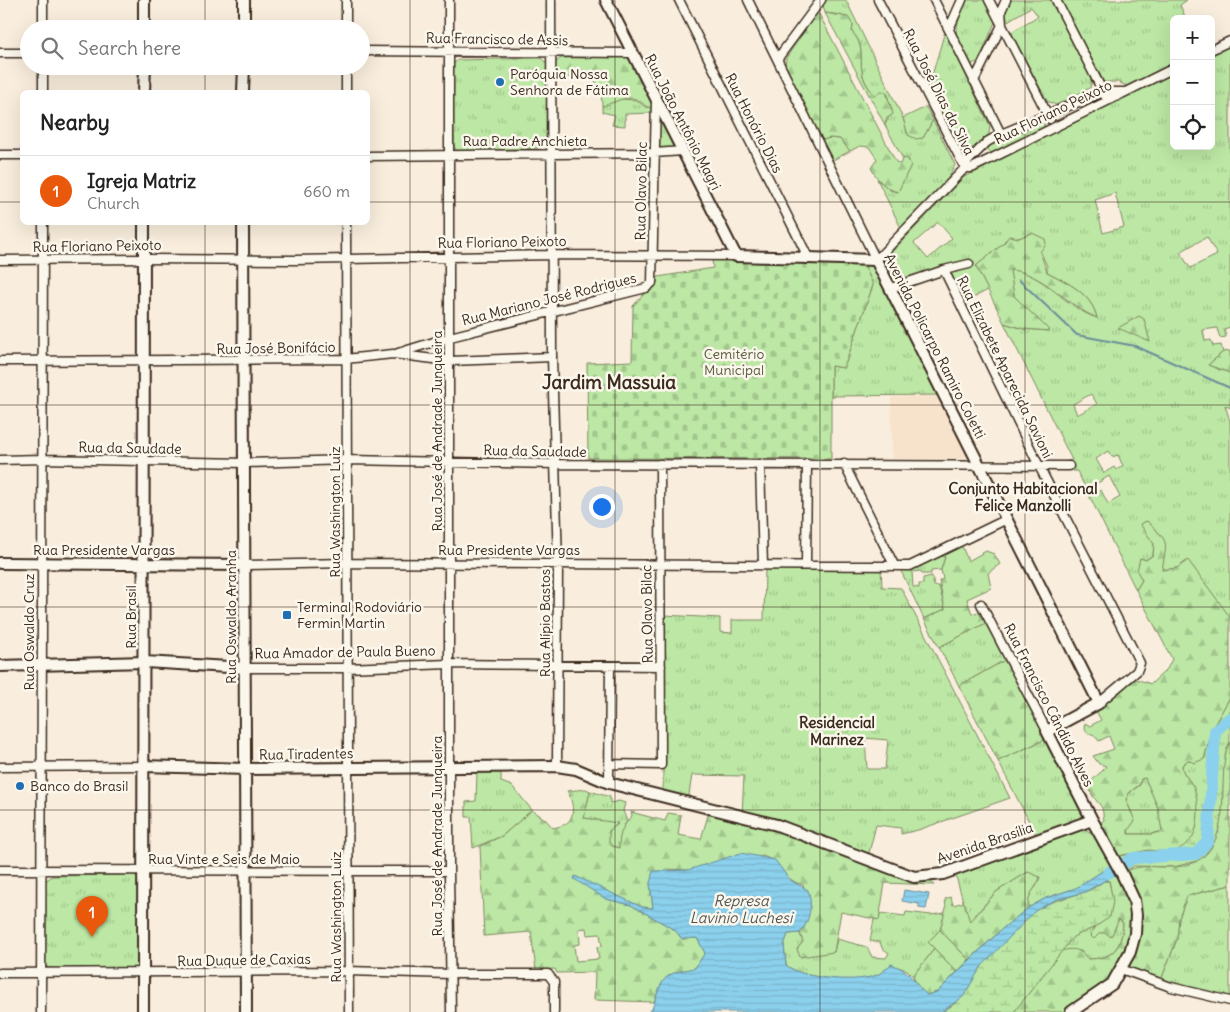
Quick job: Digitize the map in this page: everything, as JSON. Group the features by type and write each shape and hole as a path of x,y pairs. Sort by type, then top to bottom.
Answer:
{"street":[{"path":"42,0 43,20"},
{"path":"144,0 144,20"},
{"path":"244,0 244,20"},
{"path":"346,0 346,20"},
{"name":"Rua José de Andrade Junqueira","path":"449,0 449,871 451,1012"},
{"name":"Rua Alípio Bastos","path":"551,0 552,357 558,564 557,766"},
{"name":"Rua João Antônio Magri","path":"606,0 736,256"},
{"name":"Rua Honório Dias","path":"679,0 808,258"},
{"name":"Avenida Policarpo Ramiro Coletti","path":"748,0 1099,704"},
{"name":"Rua José Dias da Silva","path":"878,0 965,168"},
{"path":"934,0 1000,134"},
{"path":"948,29 962,0"},
{"path":"989,0 1054,127"},
{"path":"974,81 1002,25 1001,11 1006,0"},
{"path":"1056,0 1107,101"},
{"path":"778,58 818,2"},
{"path":"1215,48 1230,41"},
{"name":"Rua Francisco de Assis","path":"370,51 633,53"},
{"path":"0,53 20,53"},
{"path":"1124,92 1170,70"},
{"path":"43,75 43,90"},
{"path":"144,90 145,75"},
{"path":"244,75 244,90"},
{"path":"346,75 346,90"},
{"name":"Rua Floriano Peixoto","path":"0,260 345,259 552,255 736,256 876,260 965,168 968,161 987,142 1000,134 1103,92 1124,92"},
{"name":"Rua Floriano Peixoto","path":"965,168 972,168 1124,92"},
{"name":"Rua Olavo Bilac","path":"652,283 656,98"},
{"name":"Rua Padre Anchieta","path":"370,156 654,153 683,151"},
{"path":"0,155 20,154"},
{"name":"Rua Oswaldo Cruz","path":"41,1012 43,225"},
{"name":"Rua Brasil","path":"143,1012 145,662 144,225"},
{"name":"Rua Oswaldo Aranha","path":"244,225 246,1012"},
{"name":"Rua Washington Luiz","path":"346,225 348,460 346,668 349,1012"},
{"path":"891,288 944,270 969,264"},
{"name":"Rua Elizabete Aparecida Savioni","path":"944,270 1039,466 1140,663 1137,671 1099,704"},
{"name":"Rua Mariano José Rodrigues","path":"393,354 450,337 646,288 652,283"},
{"name":"Rua José Bonifácio","path":"0,361 145,362 346,359 393,354 450,361 552,357"},
{"name":"Rua da Saudade","path":"0,460 42,459 245,463 348,460 556,464 979,464 1069,466"},
{"name":"Rua Olavo Bilac","path":"610,764 661,765 660,464"},
{"path":"760,464 763,565"},
{"path":"806,464 806,565"},
{"path":"844,464 894,565"},
{"name":"Rua Presidente Vargas","path":"0,563 41,565 347,563 910,566 1007,519"},
{"name":"Rua Francisco Cândido Alves","path":"981,604 1092,820"},
{"name":"Rua Amador de Paula Bueno","path":"0,666 145,662 245,668 346,668 449,664 660,666"},
{"path":"609,783 610,666"},
{"path":"1047,731 1099,704"},
{"name":"Rua Tiradentes","path":"0,767 144,766 246,769 557,766 576,769 609,783"},
{"name":"Avenida Brasília","path":"609,783 777,825 914,877 943,874 1092,820"},
{"path":"1071,1012 1112,984 1121,969 1132,943 1136,915 1134,900 1122,874 1092,820"},
{"name":"Rua Vinte e Seis de Maio","path":"0,870 143,872 246,870 449,871"},
{"path":"1121,969 1184,991 1230,1001"},
{"name":"Rua Duque de Caxias","path":"0,973 348,971 548,974 554,982 554,1012"}],"shaded area":[{"path":"939,395 968,452 968,456 963,459 892,459 891,397"}],"green space":[{"path":"827,0 846,0 903,118 908,135 923,138 933,120 955,165 947,181 901,228 877,179 890,190 897,192 911,165 908,159 903,159 885,125 892,110 886,92 875,95 864,78 860,46 852,32 853,25 841,15 825,13 823,5"},
{"path":"966,0 985,0 995,22 979,61 970,65 960,46 956,33"},
{"path":"1010,0 1052,0 1092,80 1090,88 1056,105 1047,101 1011,32 1038,16 1031,7 1006,22 1005,14"},
{"path":"1060,0 1187,0 1180,5 1184,15 1170,15 1170,66 1127,86 1118,82 1104,82"},
{"path":"825,13 848,17 853,25 852,32 860,46 864,78 875,95 881,91 886,92 893,114 886,119 885,125"},
{"path":"819,14 896,162 900,164 903,159 907,158 911,165 898,192 885,186 873,172 871,168 877,159 869,147 860,146 850,151 840,139 830,138 822,140 785,67 786,58 815,15"},
{"path":"945,31 990,126 989,134 962,157 926,96"},
{"path":"1230,45 1230,327 1224,329 1226,337 1220,338 1217,328 1203,330 1205,341 1211,340 1213,346 1221,345 1223,352 1208,365 1230,373 1230,408 1225,405 1230,421 1230,617 1177,568 1161,570 1165,543 1147,521 1141,524 1154,544 1153,555 1146,560 1140,558 1142,580 1136,590 1077,471 1073,471 1070,463 1067,461 1072,460 1004,323 1024,329 1049,331 1014,296 1009,269 1022,272 1044,283 1075,307 1097,318 1094,309 1084,295 1047,272 1047,266 1032,233 1019,238 1005,240 1004,243 976,266 988,290 963,303 949,276 951,272 897,283 892,282 883,265 885,259 964,177 1170,74 1170,150 1215,150 1215,52","holes":["1115,193 1124,227 1103,233 1095,200","938,222 952,238 928,259 914,243","1207,237 1217,255 1190,268 1180,252","1091,394 1097,404 1077,415 1073,404","1108,451 1112,457 1118,455 1123,466 1116,470 1114,467 1104,473 1096,459","1109,476 1120,497 1108,504 1101,490 1097,492 1093,486"]},
{"path":"627,57 633,59 652,99 652,108 633,98 602,106 601,90 590,74 583,70 577,70 569,77 555,78 555,63 561,58"},
{"path":"541,58 547,64 546,145 541,148 457,151 454,146 453,64 458,60"},
{"path":"621,99 637,100 645,107 652,108 652,113 625,114 625,126 612,125 615,115 602,112 602,106"},
{"path":"926,107 933,120 923,138 916,139 908,135 903,118"},
{"path":"659,114 676,146 672,149 659,150 657,147"},
{"path":"1041,122 1045,124 1043,128 992,153 988,151 988,147"},
{"path":"830,138 840,139 850,151 833,160 822,140"},
{"path":"1032,233 1045,239 1046,244 1040,252 1047,272 1084,295 1094,309 1097,318 1075,306 1044,283 1022,272 1010,270 1014,296 1050,331 1024,329 1004,323 976,266 1004,243 1009,236 1019,238"},
{"name":"Cemitério Municipal","path":"712,260 864,264 873,285 844,368 831,366 831,459 588,458 587,363 632,361 633,306 645,293 656,285 658,277 713,268"},
{"path":"864,264 874,265 939,395 831,396 831,366 844,368 873,285"},
{"path":"1139,316 1144,319 1150,342 1118,328"},
{"path":"1230,351 1230,373 1208,365 1223,352"},
{"path":"1147,521 1165,542 1166,547 1162,570 1177,568 1188,560 1230,617 1230,697 1213,727 1204,759 1194,763 1188,760 1182,765 1185,774 1194,788 1197,800 1198,813 1195,833 1192,838 1173,853 1149,850 1118,856 1099,824 1104,820 1102,809 1091,794 1089,787 1095,777 1106,766 1099,764 1093,756 1114,749 1109,736 1099,741 1093,734 1088,734 1084,728 1085,723 1090,726 1101,720 1096,711 1133,678 1151,684 1167,669 1172,659 1136,590 1142,580 1137,571 1140,558 1146,560 1153,555 1154,544 1140,524","holes":["1145,778 1158,808 1162,831 1152,834 1128,834 1128,830 1135,821 1126,800 1129,793 1140,784 1141,779"]},
{"path":"961,544 968,561 986,551 994,554 1000,564 988,573 991,588 967,599 972,614 978,612 986,623 939,647 924,619 945,609 939,581 943,579 941,570 945,557 938,555"},
{"path":"938,555 945,557 941,570 931,571 931,574 922,574 920,571 912,572 913,587 919,588 919,584 923,584 923,578 932,576 934,586 939,586 945,609 924,619 901,571"},
{"path":"881,568 882,587 901,588 1010,798 918,830 901,834 901,828 876,825 868,857 742,814 744,776 692,775 688,801 663,794 664,615 720,618 720,632 732,633 732,620 764,620 765,569","holes":["865,738 888,740 885,769 867,769"]},
{"path":"986,623 1005,660 959,686 939,647"},
{"path":"1005,660 1046,739 998,761 959,686"},
{"path":"1230,697 1230,742 1224,769 1222,818 1216,840 1201,860 1174,867 1134,866 1125,872 1118,856 1149,850 1173,853 1196,829 1196,799 1190,782 1183,772 1182,765 1188,760 1204,759 1213,727"},
{"path":"1046,739 1084,814 1083,818 1036,835 998,761"},
{"path":"1230,742 1230,885 1187,896 1179,918 1177,939 1161,980 1129,968 1128,964 1137,934 1125,872 1142,867 1184,866 1201,859 1207,853 1216,838 1219,828 1225,758"},
{"path":"477,772 501,772 501,782 512,786 532,810 502,836 473,848 471,817 466,817 466,802 476,801"},
{"path":"1146,778 1158,808 1163,831 1152,834 1128,834 1132,813 1126,801 1129,793 1140,785 1141,779"},
{"path":"586,789 590,791 584,818 618,823 609,831 609,842 612,846 619,848 622,831 632,816 631,812 665,821 668,813 681,815 678,835 701,839 709,812 776,828 929,879 934,885 885,883 879,920 841,912 834,952 800,957 797,949 803,942 800,933 807,921 809,910 803,885 796,883 775,863 763,856 688,870 667,869 650,883 653,908 642,907 575,877 606,899 631,905 675,930 682,939 697,938 705,953 695,968 672,974 668,977 661,986 654,1002 594,1000 595,972 557,973 555,969 536,970 531,932 484,936 480,846 502,836 532,810 545,819 553,828 567,823 573,811 572,802 567,791","holes":["586,928 587,935 600,934 602,946 597,947 599,959 576,961 574,945 580,944 579,929"]},
{"path":"590,791 610,797 610,803 619,801 625,803 623,811 627,821 619,848 612,846 608,842 609,831 618,824 584,818"},
{"path":"1085,829 1094,834 1112,865 1076,888 1046,898 1028,908 1028,896 1037,885 1028,872 996,892 969,922 955,873"},
{"path":"1028,872 1040,877 1030,895 1028,908 969,960 940,930 946,908 945,899 951,897 953,905 964,902 970,922 996,892"},
{"path":"1116,874 1130,901 1132,916 1126,950 1109,980 1063,1012 1014,1012 1061,951 1076,950 1088,959 1104,957 1110,954 1118,945 1121,939 1123,923 1119,919 1111,937 1106,933 1100,933 1094,939 1090,935 1110,906 1111,891 1109,881 1104,881"},
{"path":"135,875 139,880 140,967 136,971 51,970 45,965 44,882 52,876"},
{"path":"1104,881 1109,881 1113,901 1110,917 1095,927 1073,937 1014,1012 941,1012 949,1008 960,998 992,953 1034,911 1051,902 1088,891"},
{"path":"1230,885 1230,997 1161,980 1177,939 1179,918 1187,896"},
{"path":"906,912 931,915 945,913 940,930 928,942 934,948 913,976 907,970 891,965 870,977 846,980 831,979 804,974 786,965 784,945 788,934 800,933 803,942 800,945 834,952 837,939 867,947 872,957 886,958 889,953 882,948 880,942 870,941 874,919 879,920 880,913 905,916"},
{"path":"1118,919 1123,923 1121,939 1110,954 1087,959 1081,951 1061,951 1073,936 1095,927 1090,935 1094,939 1100,933 1115,929"},
{"path":"940,930 969,960 957,972 928,942"},
{"path":"934,948 957,972 937,992 927,995 916,985 913,976"}],"water":[{"name":"Represa Lavinio Luchesi","path":"741,853 775,860 790,880 808,890 810,907 808,918 800,933 788,934 784,945 786,965 804,974 817,977 859,979 880,973 891,964 908,974 927,995 937,992 1002,929 1028,908 1046,898 1076,888 1112,865 1116,874 1085,892 1055,900 1035,911 981,967 963,997 941,1012 648,1012 652,1009 661,984 665,979 669,975 695,968 705,953 697,938 682,939 675,930 631,905 606,899 574,879 575,876 642,907 653,908 650,883 653,871 688,870"},
{"path":"904,890 929,894 926,909 919,908 919,904 902,901"}],"waterway":[{"path":"1019,280 1077,335 1135,346 1230,388"},
{"path":"1108,873 1133,858 1196,854 1208,841 1215,731 1230,718"}],"place":[{"name":"Paróquia Nossa Senhora de Fátima","path":"500,82"},
{"name":"Terminal Rodoviário Fermin Martin","path":"287,615"},
{"name":"Banco do Brasil","path":"20,786"},
{"name":"Igreja Matriz","path":"92,937"}],"district":[{"name":"Jardim Massuia","path":"609,382"},
{"name":"Conjunto Habitacional Felice Manzolli","path":"1023,498"},
{"name":"Residencial Marinez","path":"837,732"}]}
